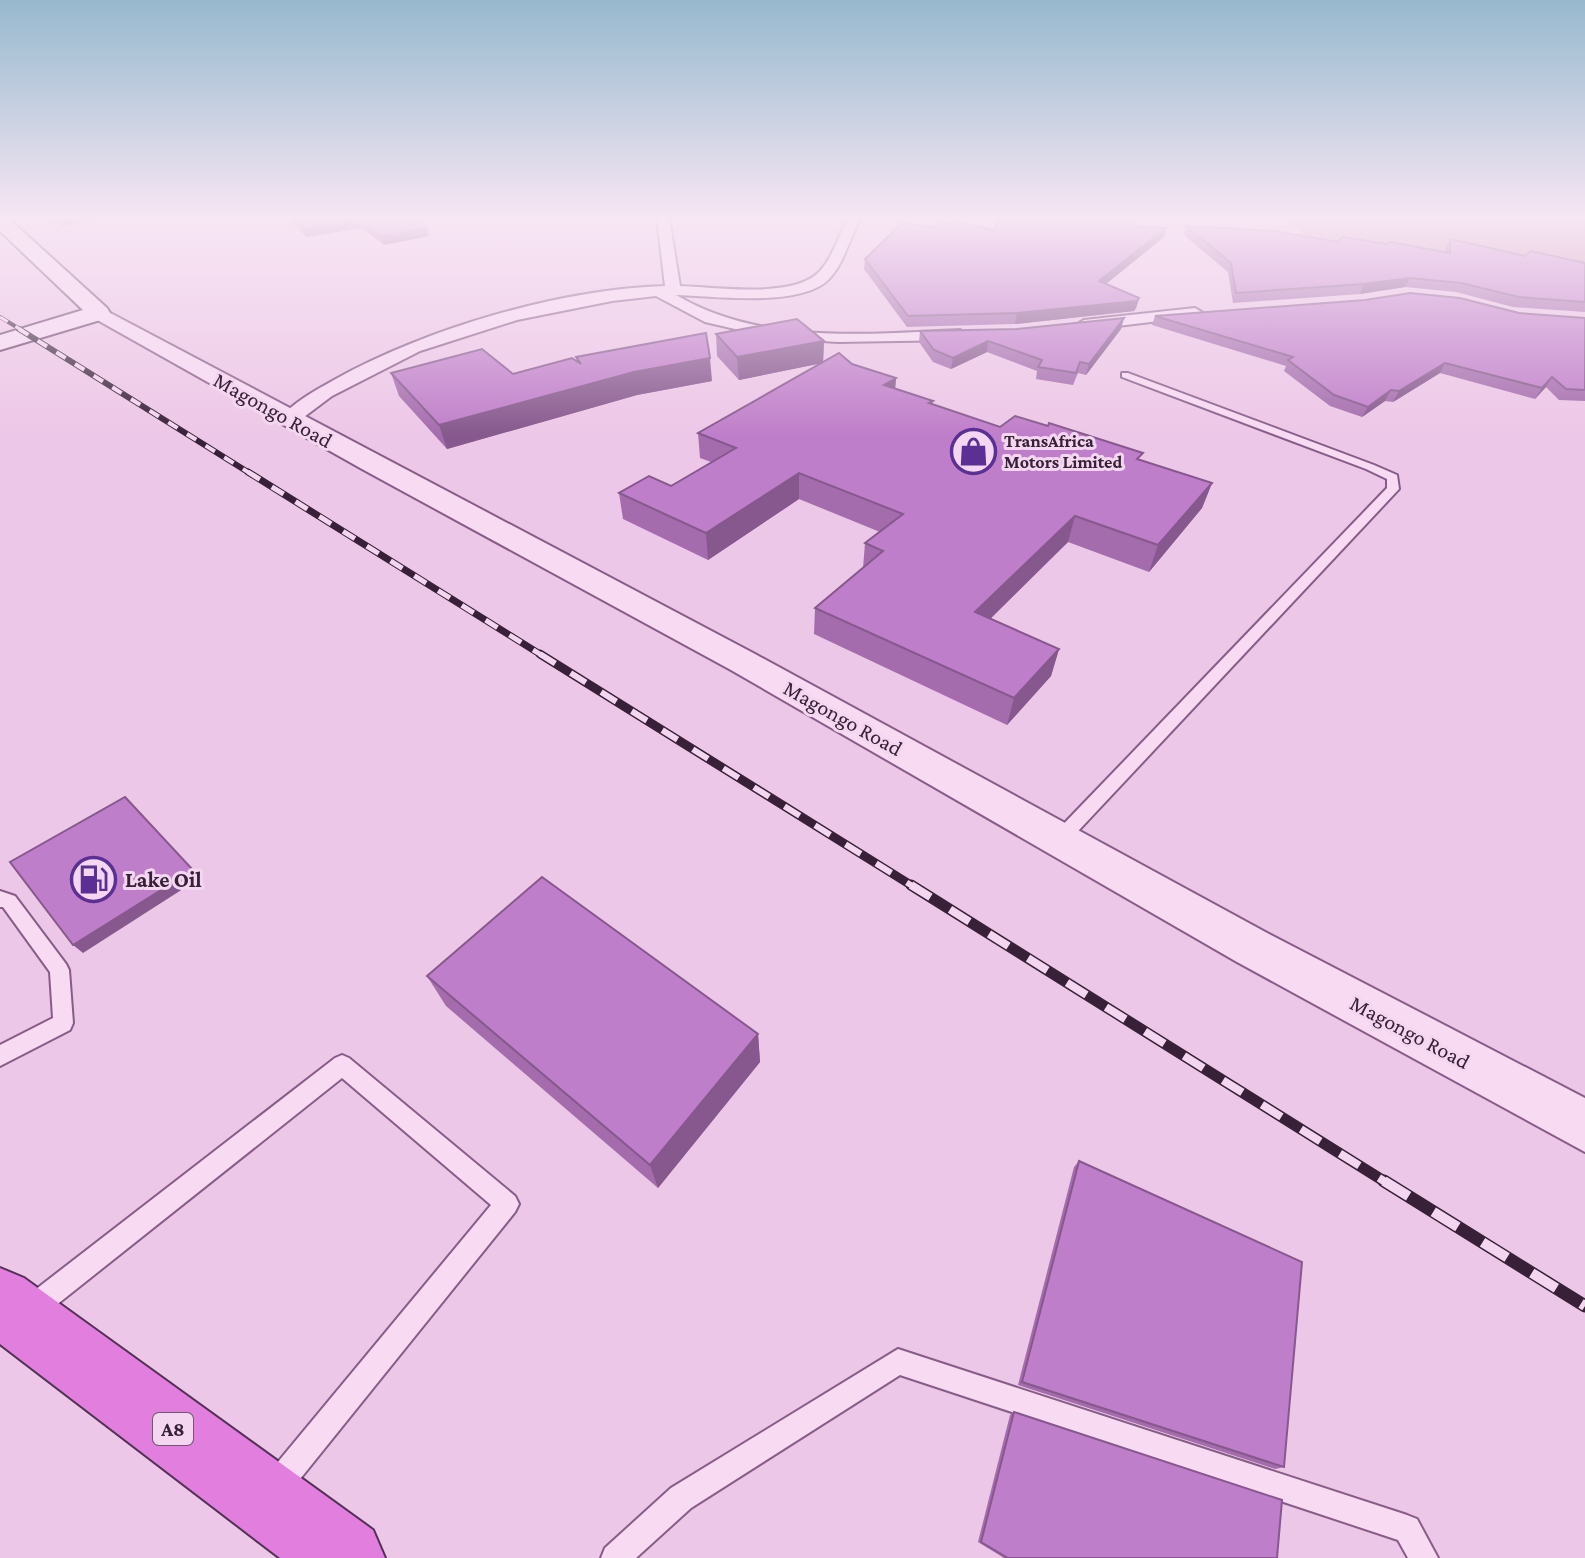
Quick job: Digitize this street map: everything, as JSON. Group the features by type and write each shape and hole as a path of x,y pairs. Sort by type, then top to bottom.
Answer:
{"highway":[{"name":"A8","path":"10,1310 345,1558"}],"main road":[{"name":"Magongo Road","path":"75,291 99,313"},
{"path":"0,343 99,313"}],"street":[{"path":"666,291 694,312 751,329 852,336 969,334"},
{"path":"289,419 307,403 385,360 436,338 531,313 666,291 787,291"},
{"path":"1061,328 1214,312"},
{"name":"Magongo Road","path":"99,313 289,419 729,655 1253,948 1585,1126"}],"lane":[{"path":"1059,840 1393,489 1393,477 1370,467 1125,375"},
{"path":"0,899 9,901 59,970 63,1023 0,1056"},
{"path":"10,1310 342,1065 507,1204 266,1498"},
{"path":"615,1558 681,1498 898,1362 1407,1529 1424,1558"}],"building":[{"path":"889,291 1122,291 1139,298 1137,301 1017,313 908,316"},
{"path":"1493,291 1585,291 1585,302 1519,297"},
{"path":"1410,293 1460,298 1519,313 1585,318 1585,390 1566,389 1552,377 1542,388 1445,363 1399,391 1391,390 1368,407 1334,395 1288,360 1293,357 1155,316 1365,300"},
{"path":"1124,318 1089,364 1080,362 1076,373 1038,367 1042,360 988,341 953,358 934,350 920,331 1017,329"},
{"path":"797,319 824,341 737,357 716,334"},
{"path":"706,333 710,358 634,372 439,425 391,373 482,349 513,374 572,358 581,364 576,357"},
{"path":"839,353 852,364 896,378 884,385 933,401 929,403 1000,427 1015,416 1048,426 1049,423 1143,453 1137,459 1212,483 1158,545 1075,516 975,612 1059,649 1014,698 815,608 883,551 865,543 903,514 799,473 706,533 619,493 649,476 671,486 736,448 698,433"},
{"path":"125,797 193,870 73,945 10,862"},
{"path":"542,877 758,1034 650,1165 427,976"},
{"path":"1079,1161 1302,1262 1284,1467 1022,1382"},
{"path":"1014,1412 1282,1500 1277,1558 1008,1558 981,1542"}],"railway":[{"path":"0,317 23,331"},
{"path":"19,329 251,474"},
{"path":"248,472 543,656"},
{"path":"540,654 914,887"},
{"path":"911,885 1387,1183"},
{"path":"1384,1181 1585,1306"}],"place":[{"name":"TransAfrica Motors Limited","path":"973,451"},
{"name":"Lake Oil","path":"94,879"}]}
